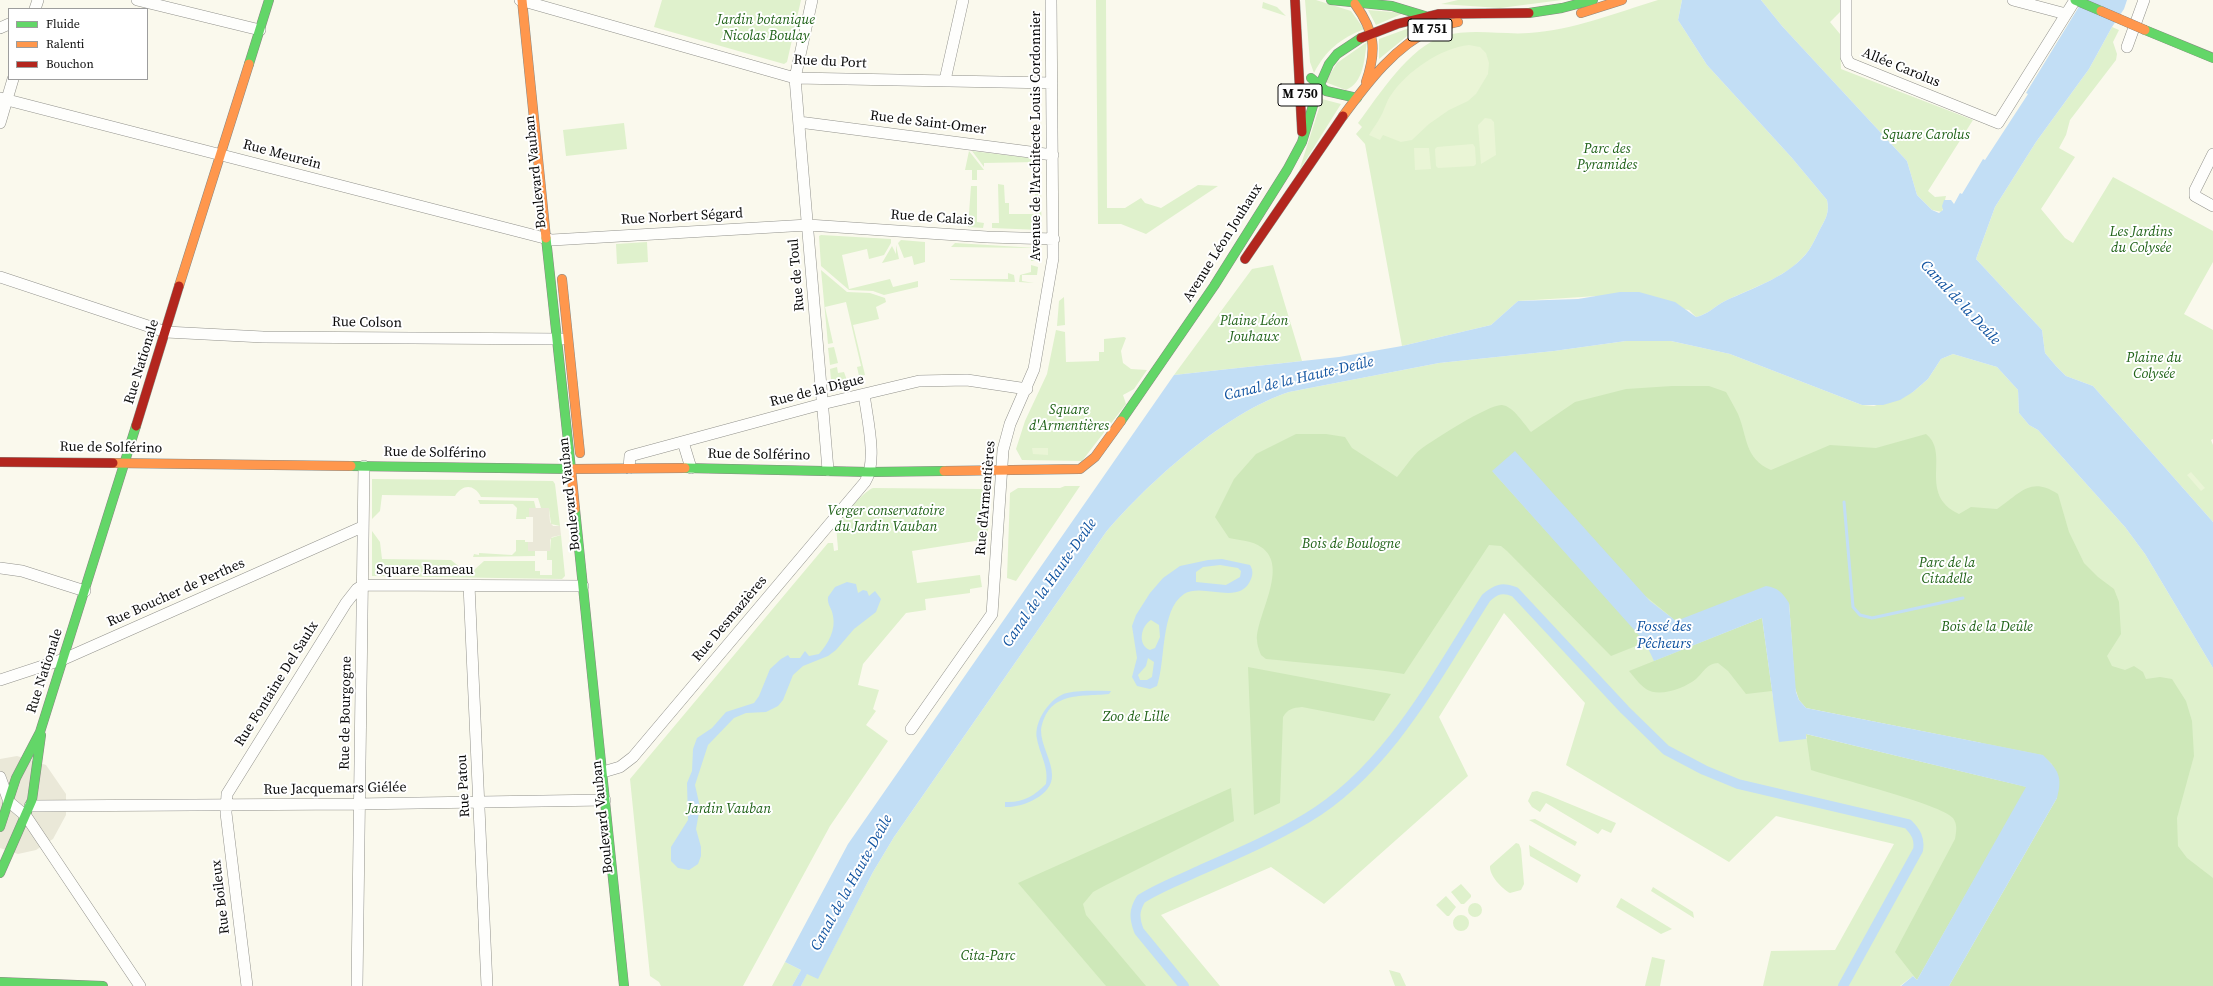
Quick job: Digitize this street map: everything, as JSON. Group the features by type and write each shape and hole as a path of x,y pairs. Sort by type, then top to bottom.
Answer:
{"main road":[{"name":"Rue Nationale","path":"0,874 30,806 34,790 40,732 86,591 269,0"},
{"name":"M 750","path":"1295,0 1300,50 1299,85 1302,141"},
{"path":"1334,0 1355,4"},
{"name":"Avenue Léon Jouhaux","path":"1085,466 1095,457 1197,311 1245,237 1302,141 1324,72 1338,54 1348,45 1425,16 1449,13 1538,13 1562,9 1593,0"},
{"name":"Avenue Léon Jouhaux","path":"1238,268 1364,89 1399,51 1417,38 1442,24 1462,21 1543,21 1576,14 1622,0"},
{"path":"2075,0 2213,58"},
{"name":"Boulevard Vauban","path":"527,3 530,94 555,240 557,340 583,586 609,774"},
{"name":"Avenue Léon Jouhaux","path":"1355,4 1367,21 1372,35 1373,59 1364,89"},
{"name":"M 751","path":"1355,4 1402,6 1425,16"},
{"path":"1300,50 1307,73 1318,87 1331,94 1357,98"},
{"name":"Boulevard Vauban","path":"561,270 582,482"},
{"name":"Avenue Léon Jouhaux","path":"1097,468 1223,289"},
{"name":"Rue de Solférino","path":"0,462 126,462 571,469 691,468 828,470 870,472 896,476 1001,474 1076,470 1085,466"},
{"name":"Rue de Solférino","path":"1001,474 1085,478"},
{"name":"Rue Nationale","path":"0,827 4,802 29,750 40,732"},
{"name":"Boulevard Vauban","path":"611,759 605,800 624,986"},
{"path":"0,982 103,986"}],"street":[{"path":"137,0 260,30"},
{"name":"Rue de Toul","path":"812,0 795,78 828,470"},
{"path":"945,80 963,0"},
{"name":"Avenue de l'Architecte Louis Cordonnier","path":"1026,389 1036,362 1053,258 1051,0"},
{"path":"2013,0 2066,14 2075,0"},
{"path":"2127,47 2144,0"},
{"name":"Allée Carolus","path":"1846,2 1846,57 1849,63 1998,123 2066,14"},
{"name":"Rue du Port","path":"527,3 795,78 1052,83"},
{"path":"0,123 3,99 13,80"},
{"name":"Rue Meurein","path":"3,99 555,240"},
{"name":"Rue de Saint-Omer","path":"799,122 1053,155"},
{"path":"2213,154 2194,190 2195,196 2213,206"},
{"name":"Rue Norbert Ségard","path":"555,240 808,225"},
{"name":"Rue de Calais","path":"808,225 980,236 1054,239"},
{"name":"Rue Colson","path":"0,277 166,332 263,336 568,339"},
{"name":"Rue de la Digue","path":"630,468 630,456 822,404 919,381 942,379 987,382 1026,389"},
{"name":"Rue d'Armentières","path":"911,729 992,614 1003,450 1008,431 1026,389"},
{"path":"864,394 871,460 870,472"},
{"path":"683,442 691,468"},
{"name":"Square Rameau","path":"364,466 362,527 363,585 583,586"},
{"name":"Rue Desmazières","path":"609,774 625,764 638,751 856,493 870,472"},
{"name":"Rue Boucher de Perthes","path":"0,680 64,660 362,527"},
{"path":"0,568 22,571 86,591"},
{"name":"Rue de Bourgogne","path":"357,986 363,585"},
{"name":"Rue Fontaine Del Saulx","path":"226,805 227,794 236,778 346,603 357,588 363,585"},
{"name":"Rue Patou","path":"469,585 487,986"},
{"path":"0,777 4,802 26,816 140,986"},
{"name":"Rue Jacquemars Giélée","path":"30,806 360,804 605,800"},
{"name":"Rue Boileux","path":"226,805 247,986"}],"green space":[{"name":"Jardin botanique Nicolas Boulay","path":"662,0 801,0 787,62 784,64 654,27"},
{"path":"1096,0 1106,0 1107,208 1125,208 1141,198 1145,203 1161,208 1198,185 1218,186 1146,234 1121,224 1098,224"},
{"path":"1305,0 1316,0 1351,11 1364,29 1334,46 1314,73 1310,62"},
{"path":"1458,0 1562,0 1500,8 1441,4"},
{"name":"Parc des Pyramides","path":"1658,0 1682,0 1678,20 1707,65 1792,158 1827,200 1828,209 1826,216 1809,250 1792,267 1781,274 1696,317 1689,310 1598,296 1518,301 1491,325 1402,346 1365,144 1356,134 1362,127 1358,123 1385,86 1418,51 1431,42 1444,36 1465,32 1529,33 1545,31 1578,25"},
{"name":"Square Carolus","path":"1761,0 1840,0 1840,12 1830,22 1840,34 1841,69 1973,120 1928,191 1935,197 1946,196 1942,212 1932,210 1917,195 1907,161 1782,26"},
{"path":"1263,2 1277,7 1286,16 1262,8"},
{"path":"1368,10 1404,13 1376,25"},
{"path":"1423,23 1379,59 1379,39"},
{"name":"Plaine du Colysée","path":"2112,27 2119,30 2113,42 2117,54 2116,60 2070,120 2066,135 2059,148 2075,157 2041,209 2065,238 2073,243 2113,177 2213,231 2213,262 2184,314 2213,330 2213,439 2211,440 2213,445 2213,522 2093,386 2066,376 2056,366 2045,353 2042,330 1976,259 1995,207 2036,142 2089,69"},
{"path":"1367,42 1364,63 1360,76 1352,86 1346,90 1325,82 1337,63"},
{"path":"1469,45 1480,47 1486,53 1489,63 1488,74 1476,94 1468,101 1449,110 1429,124 1412,140 1401,142 1383,135 1380,140 1369,135 1390,97 1406,77 1415,69 1436,56 1458,47"},
{"path":"1322,99 1341,104 1299,171"},
{"path":"1485,118 1491,119 1494,122 1496,155 1481,164 1478,125"},
{"path":"624,123 627,149 566,156 563,130"},
{"path":"1473,144 1475,147 1476,164 1474,166 1438,168 1436,166 1435,149 1437,147"},
{"path":"1414,148 1429,148 1431,169 1415,170"},
{"path":"969,151 984,170 977,170 977,180 972,180 972,170 965,170"},
{"path":"972,151 1038,159 1040,161 1041,169 1037,170 1037,162 984,163 984,167"},
{"path":"998,184 1004,185 1005,203 1009,203 1009,214 1035,214 1035,187 1040,188 1042,228 1040,230 992,228 992,223 999,223"},
{"path":"971,186 977,186 977,222 984,223 983,228 968,227"},
{"path":"819,236 891,239 891,243 884,255 869,259 867,249 842,255 849,289 890,279 893,287 918,281 918,287 884,295 873,291 849,290 821,266"},
{"path":"901,240 925,242 925,262 914,265 912,256 904,258 898,243"},
{"path":"647,242 648,262 617,264 616,244"},
{"path":"955,243 1037,248 1042,253 1040,261 1031,261 1031,248 951,247"},
{"path":"896,245 899,259 882,263 892,246 896,254"},
{"path":"1031,265 1038,267 1037,275 1022,275 1022,281 1034,283 1019,282 1020,275 1031,272"},
{"name":"Plaine Léon Jouhaux","path":"1273,265 1302,361 1174,375 1252,269"},
{"path":"821,270 847,292 870,293 885,298 886,302 876,307 879,319 853,325 865,375 860,376 863,383 852,386 851,382 860,380 857,367 861,366 846,302 825,307 833,343 828,344"},
{"path":"1008,273 1014,275 1015,282 950,280 1008,279"},
{"path":"1064,297 1065,325 1057,326 1059,301"},
{"name":"Square d'Armentières","path":"1056,330 1065,332 1066,362 1099,361 1099,352 1104,352 1104,339 1124,337 1126,338 1121,351 1123,363 1131,369 1147,370 1134,389 1123,395 1126,404 1082,461 1022,460 1016,449 1025,421 1047,374"},
{"name":"Parc de la Citadelle","path":"1626,341 1671,341 1730,354 1862,405 1874,406 1913,392 1928,379 1941,359 1953,354 1997,367 2018,390 2019,413 2029,425 2038,430 2125,527 2145,554 2213,668 2213,986 1949,986 2057,798 1789,603 1646,642 1654,660 1762,618 1773,698 1806,738 2027,787 1917,980 1913,976 1900,986 1763,986 1771,951 1835,950 1894,844 1776,816 1729,862 1566,765 1585,703 1504,613 1439,717 1468,776 1324,904 1271,867 1161,915 1220,986 801,986 807,973 818,978 873,872 894,837 1106,532 1144,492 1190,451 1215,432 1240,416 1265,402 1289,392 1439,363 1554,351"},
{"path":"834,347 838,363 830,365 828,348"},
{"path":"837,367 838,373 844,372 849,386 832,390 830,369"},
{"name":"Bois de la Deûle","path":"1672,386 1709,386 1726,392 1738,414 1751,453 1756,460 1771,470 1830,445 1876,448 1926,434 1933,442 1936,452 1937,485 1940,496 1947,506 1959,514 1971,507 1997,509 2019,492 2033,487 2040,486 2058,494 2069,532 2084,563 2098,577 2114,589 2119,602 2121,634 2107,656 2112,666 2125,670 2134,666 2143,672 2146,679 2160,677 2172,679 2186,701 2192,721 2194,756 2177,818 2178,846 2187,858 2213,878 2213,986 1949,986 2057,798 2052,764 2042,755 1806,708 1799,700 1795,688 1789,603 1676,621 1492,471 1646,642 1611,656 1507,551 1501,546 1489,545 1404,674 1266,659 1261,655 1257,640 1258,630 1270,592 1272,578 1272,566 1269,555 1261,547 1254,543 1229,538 1215,517 1234,479 1256,454 1296,434 1326,434 1345,437 1352,448 1397,477 1421,449 1461,423 1495,406 1506,406 1518,416 1531,432 1575,402 1626,389"},
{"path":"1032,448 1048,448 1048,455 1033,454"},
{"path":"2191,472 2205,488 2201,491 2187,475"},
{"path":"372,479 553,481 555,484 560,526 551,524 549,509 541,508 538,498 481,497 475,490 468,487 461,489 455,496 382,495 380,511 372,519"},
{"path":"1065,486 1080,486 1016,581 1007,578 1010,493 1018,488 1060,488"},
{"name":"Jardin Vauban","path":"873,488 982,489 988,491 991,499 987,541 975,541 912,551 917,583 980,575 982,587 970,589 970,593 925,599 926,610 906,613 863,664 858,685 879,690 873,709 876,711 866,725 888,741 830,826 743,986 661,986 659,982 650,976 630,779 828,543 833,543 834,551 838,550 837,528 839,524 858,500"},
{"path":"478,500 534,501 536,509 529,509 529,517 526,517 526,519 516,519 517,508 513,504 480,504"},
{"path":"372,531 380,542 382,559 451,560 466,572 473,571 484,561 535,561 535,571 540,571 540,575 552,575 552,560 547,560 547,551 550,551 551,538 561,535 565,576 562,579 372,576"},
{"path":"516,540 525,540 525,542 528,542 528,551 535,551 535,556 473,557 474,554 479,555 479,553 512,555 516,551"},
{"path":"1762,618 1772,691 1746,694 1728,671 1718,663 1708,666 1696,679 1685,686 1665,692 1651,692 1639,683 1629,671"},
{"path":"1248,667 1391,694 1374,721 1302,707 1293,708 1287,712 1283,717 1280,803 1254,815"},
{"path":"1806,734 2027,787 1917,980 1895,952 1955,839 1956,823 1953,818 1944,812 1929,806 1811,770"},
{"path":"1231,788 1234,821 1093,892 1083,904 1086,915 1146,986 1106,986 1018,883"},
{"path":"1537,791 1616,823 1611,833 1602,829 1598,834 1546,803 1540,812 1532,807 1528,801 1532,792"},
{"path":"1535,819 1577,842 1575,846 1529,820"},
{"path":"1516,843 1519,844 1521,849 1524,884 1521,890 1510,893 1497,881 1490,870 1490,866"},
{"path":"1529,845 1581,875 1577,883 1530,856"},
{"path":"1461,884 1471,895 1471,897 1464,904 1461,904 1451,892"},
{"path":"1653,887 1693,912 1694,918 1651,891"},
{"path":"1446,896 1456,907 1449,916 1447,916 1436,905"},
{"path":"1621,898 1672,929 1661,934 1616,907"},
{"path":"1472,903 1478,903 1482,907 1482,913 1478,917 1472,917 1468,913 1468,907"},
{"path":"1461,915 1468,920 1469,923 1464,930 1461,931 1454,926 1453,923 1458,916"},
{"path":"1652,957 1665,960 1660,986 1645,986"},
{"path":"785,962 801,970 800,972 792,986 772,986"},
{"path":"1389,970 1400,973 1406,986 1395,986"}],"shaded area":[{"path":"529,508 549,508 550,522 553,526 560,526 561,535 552,537 550,540 550,551 528,551 528,542 533,542 533,517 529,517"},
{"path":"17,756 46,765 66,794 66,815 53,839 36,850 18,854 0,848 0,759"}],"water":[{"path":"1682,0 1761,0 1782,26 1907,161 1917,195 1932,210 1939,213 1943,210 1942,206 1944,200 1951,200 1954,204 1960,193 1962,194 1983,159 1985,160 2028,94 2026,93 2083,0 2127,0 2124,9 2112,27 2089,69 2036,142 1995,207 1976,259 2042,330 2045,353 2056,366 2066,376 2093,386 2213,522 2213,668 2145,554 2125,527 2038,430 2029,425 2019,413 2018,390 1997,367 1953,354 1941,359 1928,379 1913,392 1900,400 1883,405 1862,405 1730,354 1671,341 1626,341 1554,351 1439,363 1289,392 1265,402 1240,416 1215,432 1190,451 1144,492 1106,532 894,837 873,872 818,979 807,974 801,986 792,986 801,970 785,962 848,844 1174,375 1339,357 1402,346 1491,325 1518,301 1578,299 1620,292 1639,292 1675,302 1696,317 1725,301 1782,274 1801,259 1810,248 1825,220 1828,209 1827,200 1792,158 1707,65 1678,20"},
{"name":"Fossé des Pêcheurs","path":"1515,451 1650,601 1676,621 1766,586 1779,591 1789,603 1796,692 1799,700 1806,708 2043,755 2056,769 2059,779 2057,798 1949,986 1901,986 1913,976 1917,980 2026,787 1806,734 1806,739 1779,742 1762,618 1654,661 1645,642 1492,471"},
{"path":"1222,559 1250,565 1252,569 1251,579 1246,587 1239,591 1230,593 1192,591 1184,594 1176,602 1167,624 1160,676 1157,686 1150,689 1137,686 1132,677 1137,658 1132,626 1136,615 1150,593 1163,578 1180,566 1208,560","holes":["1220,565 1238,568 1241,571 1240,577 1226,585 1196,582 1196,572 1203,567","1151,620 1159,625 1160,637 1155,648 1150,650 1146,648 1142,640 1143,631","1148,658 1154,662 1152,677 1147,680 1140,680 1138,675 1146,666"]},
{"path":"847,582 856,584 858,593 863,590 867,591 869,596 875,591 881,599 876,612 854,629 836,650 828,656 803,666 793,675 783,700 778,706 766,712 746,713 734,718 708,745 695,785 700,807 696,829 701,847 701,856 698,864 689,870 678,868 671,861 671,847 688,820 687,783 692,771 693,749 697,738 712,728 726,712 754,703 759,696 770,669 781,659 788,655 790,658 800,658 805,651 809,656 819,654 828,641 832,632 834,621 828,602 828,597 835,587"},
{"path":"1083,691 1111,691 1109,694 1066,698 1050,708 1045,717 1041,730 1041,736 1052,769 1051,782 1042,795 1035,799 1012,807 1005,807 1005,802 1028,798 1046,784 1047,778 1044,761 1038,745 1036,732 1044,711 1049,704 1061,695 1067,693"}],"waterway":[{"path":"1844,502 1853,607 1860,615 1872,618 1963,598"},
{"path":"1184,986 1139,931 1136,922 1136,914 1137,907 1141,899 1161,888 1280,833 1307,818 1336,798 1363,774 1408,719 1429,689 1486,598 1496,591 1503,589 1515,592 1625,710 1666,750 1704,770 1738,784 1908,824 1911,827 1918,839 1918,850 1843,986"}],"traffic: fast":[{"path":"249,64 269,0"},
{"path":"1331,0 1392,6 1425,16"},
{"path":"1529,13 1562,8 1593,0"},
{"path":"2075,0 2101,11"},
{"path":"2145,30 2213,58"},
{"path":"1121,421 1214,286 1287,170 1302,142 1318,89 1329,64 1337,54 1361,38"},
{"path":"1311,78 1326,91 1357,98"},
{"path":"351,466 571,469 546,238"},
{"path":"0,827 16,778 40,732 136,426"},
{"path":"685,468 870,472 944,471"},
{"path":"575,509 624,986"},
{"path":"0,873 32,800 41,735"},
{"path":"0,982 103,986"}],"traffic: slow":[{"path":"522,0 546,238"},
{"path":"1581,13 1622,0"},
{"path":"1355,4 1367,24 1372,42 1372,60 1366,82"},
{"path":"2101,11 2145,30"},
{"path":"1343,116 1372,78 1407,45 1434,28 1458,22"},
{"path":"179,286 249,64"},
{"path":"562,279 580,453"},
{"path":"944,471 1080,469 1095,457 1121,421"},
{"path":"113,463 351,466"},
{"path":"575,509 571,469 685,468"}],"traffic: jam":[{"path":"1295,0 1302,132"},
{"path":"1361,38 1397,24 1438,14 1529,13"},
{"path":"1245,259 1343,116"},
{"path":"136,426 179,286"},
{"path":"0,462 113,463"}],"park label":[{"name":"Les Jardins du Colysée","path":"2141,240"},
{"name":"Verger conservatoire du Jardin Vauban","path":"886,520"},
{"name":"Bois de Boulogne","path":"1351,544"},
{"name":"Zoo de Lille","path":"1136,717"},
{"name":"Cita-Parc","path":"988,956"}],"water label":[{"name":"Canal de la Deûle","path":"1960,303"},
{"name":"Canal de la Haute-Deûle","path":"1299,379"},
{"name":"Canal de la Haute-Deûle","path":"1050,583"},
{"name":"Canal de la Haute-Deûle","path":"852,883"}]}
